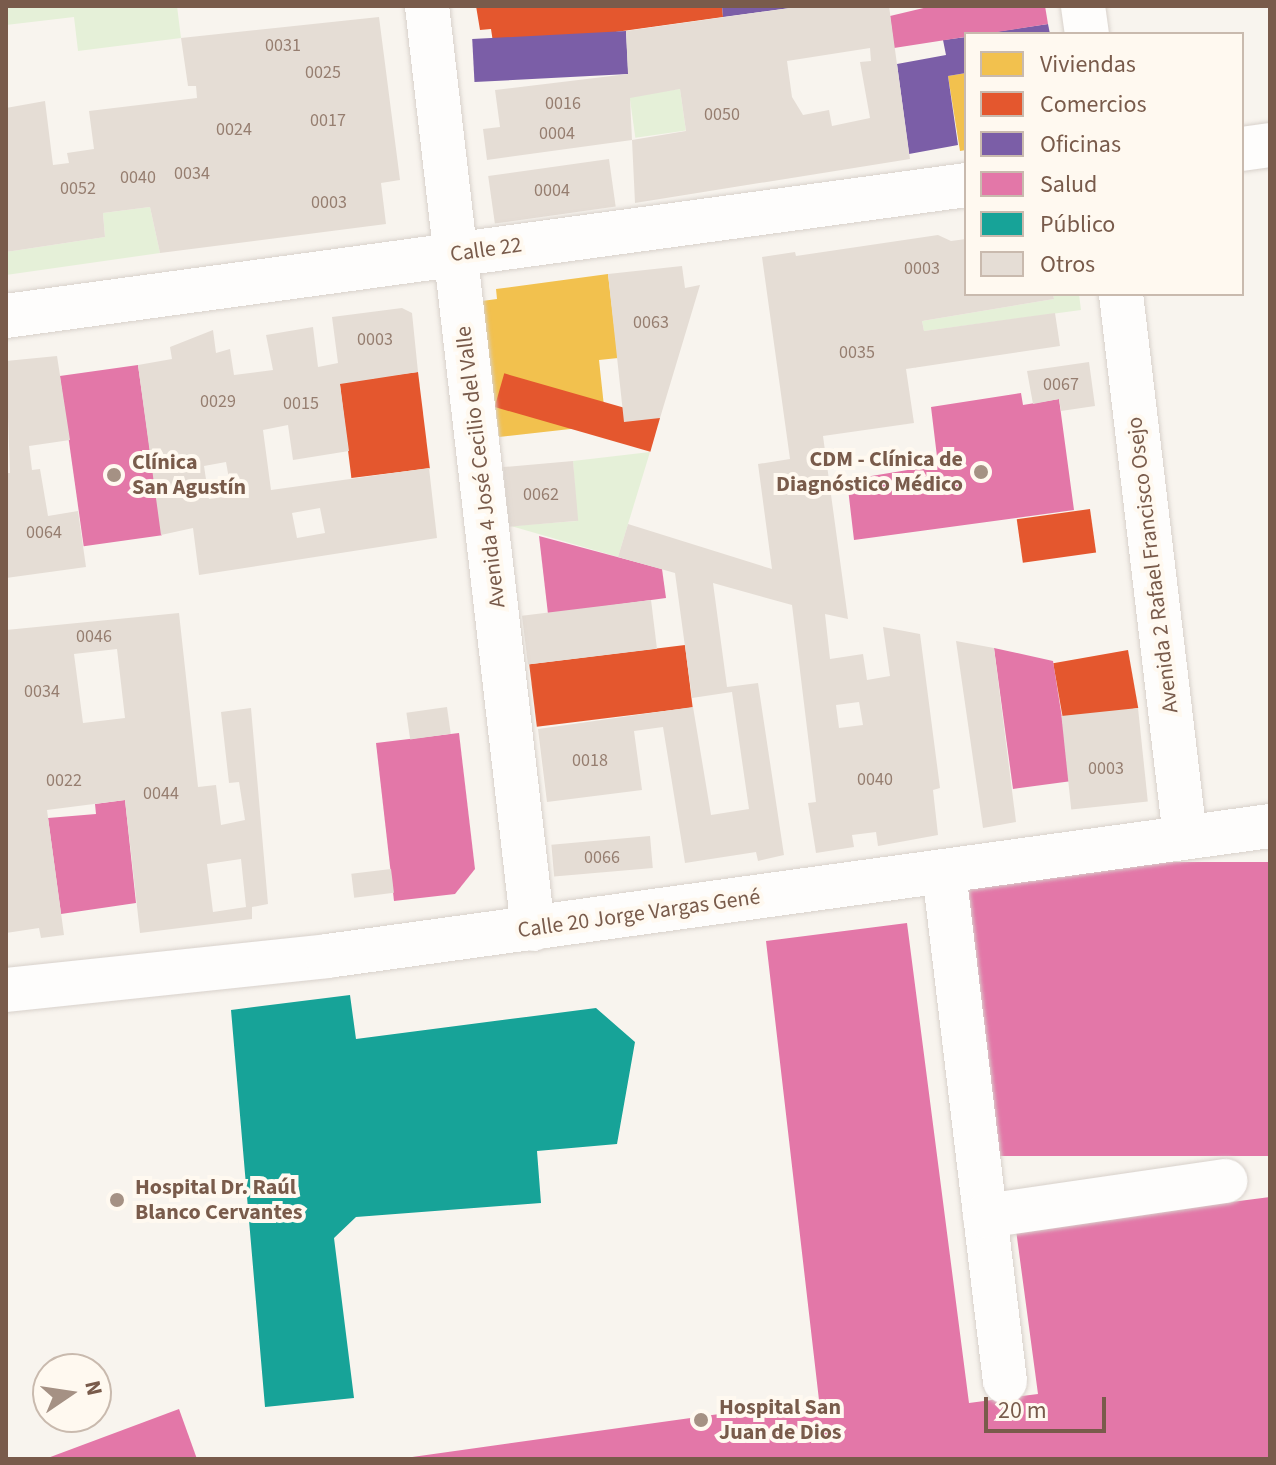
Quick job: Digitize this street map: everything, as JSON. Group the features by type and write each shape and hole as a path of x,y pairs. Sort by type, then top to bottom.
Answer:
{"street":[{"name":"Avenida 4 José Cecilio del Valle","path":"427,6 533,929"},
{"path":"1083,6 1087,32"},
{"path":"1244,149 1270,145"},
{"name":"Calle 22","path":"6,316 964,185"},
{"name":"Avenida 2 Rafael Francisco Osejo","path":"1121,296 1185,837"},
{"name":"Calle 20 Jorge Vargas Gené","path":"6,990 533,929 1270,826"},
{"path":"944,872 1005,1381"},
{"path":"985,1216 1225,1181"}],"green space":[{"path":"6,6 177,6 181,38 78,51 74,17 6,25"},
{"path":"680,89 686,131 635,138 629,96"},
{"path":"150,207 160,253 6,275 6,252 105,237 103,213"},
{"path":"1053,296 1079,296 1081,310 924,331 922,321 1054,299"},
{"path":"650,452 618,557 511,526 577,521 573,461"}],"building: Viviendas":[{"path":"964,73 964,150 960,151 948,76"},
{"path":"608,274 618,358 599,360 606,425 499,437 482,301 497,299 496,289"}],"building: Comercios":[{"path":"476,6 722,6 723,17 494,49 491,29 480,30"},
{"path":"418,372 430,468 351,478 340,382"},
{"path":"504,373 660,418 650,452 495,407"},
{"path":"1090,509 1096,553 1023,563 1017,519"},
{"path":"685,645 693,708 537,727 529,664"},
{"path":"1128,650 1138,708 1063,721 1053,663"}],"building: Oficinas":[{"path":"722,6 790,6 790,8 723,17"},
{"path":"1048,24 1050,32 994,32"},
{"path":"626,31 628,74 474,82 472,39"},
{"path":"964,37 964,73 948,76 958,145 909,154 897,64 946,55 943,40"}],"building: Salud":[{"path":"932,6 1045,6 1048,24 997,32 964,32 964,37 894,48 890,16"},
{"name":"Clínica San Agustín","path":"138,365 162,535 84,546 60,376"},
{"name":"CDM - Clínica de Diagnóstico Médico","path":"1021,393 1023,405 1059,399 1074,510 854,540 847,480 938,465 931,407"},
{"path":"539,536 662,569 666,598 548,614"},
{"path":"994,648 1053,661 1072,781 1013,789"},
{"path":"459,733 475,869 455,894 394,901 376,743"},
{"path":"125,800 136,903 61,914 48,818 96,814 95,804"},
{"path":"968,862 1270,862 1270,1156 968,1156"},
{"path":"907,923 969,1403 1038,1394 1016,1230 1270,1197 1270,1459 398,1459 819,1400 766,941"},
{"path":"179,1409 197,1459 45,1459"}],"building: Público":[{"path":"350,995 356,1039 596,1008 635,1042 617,1144 537,1151 541,1203 356,1217 334,1238 354,1398 265,1407 231,1010"}],"building: Otros":[{"path":"804,6 889,6 910,159 635,203 632,140 487,160 483,129 500,127 495,90 628,74 626,31","holes":["870,48 871,61 860,62 870,118 832,126 829,110 803,115 792,97 787,61","680,89 686,131 632,140 630,98"]},
{"path":"379,17 400,180 381,183 386,224 160,253 150,207 103,213 105,237 6,252 6,108 45,101 53,165 69,163 67,153 94,149 89,111 197,98 196,86 188,86 181,38"},
{"path":"609,159 616,207 495,224 488,176"},
{"path":"938,235 951,241 964,239 964,296 1053,296 1054,299 922,321 924,331 1055,313 1060,346 906,369 914,423 823,436 848,619 825,614 830,659 863,654 867,680 890,676 883,627 920,634 940,788 933,790 938,835 878,846 876,832 852,835 854,847 816,853 808,803 816,802 792,605 713,583 727,687 758,683 784,855 758,861 756,852 685,863 663,727 634,731 642,790 547,802 538,729 693,707 711,815 749,809 732,692 692,698 675,573 618,557 628,524 772,569 758,464 790,459 762,257 795,252 796,256","holes":["859,702 863,725 839,728 836,705"]},
{"path":"682,266 685,288 700,285 660,418 624,422 608,274"},
{"path":"402,308 412,313 418,372 340,384 349,451 293,460 288,425 263,430 271,490 429,468 437,538 199,575 193,528 161,535 138,365 172,359 170,347 213,330 216,353 230,349 234,375 273,370 266,335 313,327 318,367 338,363 332,317","holes":["226,462 232,496 209,499 204,466","320,508 325,533 297,538 292,513"]},
{"path":"57,356 70,440 29,446 32,470 40,469 48,516 78,511 86,567 6,578 6,473 10,473 6,361"},
{"path":"1089,362 1095,406 1061,411 1059,399 1033,404 1027,371"},
{"path":"573,461 578,521 508,527 503,467"},
{"path":"651,600 657,649 528,664 522,616"},
{"path":"179,613 198,787 216,785 221,825 245,820 239,782 229,783 221,712 251,708 268,904 252,907 252,919 140,933 125,800 47,810 64,935 41,938 39,928 6,933 6,630","holes":["117,649 125,718 83,723 74,654","241,859 246,907 213,912 207,864"]},
{"path":"956,641 994,648 1016,822 983,828"},
{"path":"447,707 451,734 410,739 406,713"},
{"path":"1138,708 1148,801 1071,810 1061,716"},
{"path":"650,836 653,868 554,877 551,845"},
{"path":"391,869 394,893 354,898 351,874"}],"place":[{"name":"CDM - Clínica de Diagnóstico Médico","path":"981,472"},
{"name":"Clínica San Agustín","path":"114,475"},
{"name":"Hospital Dr. Raúl Blanco Cervantes","path":"117,1200"},
{"name":"Hospital San Juan de Dios","path":"701,1420"}]}
